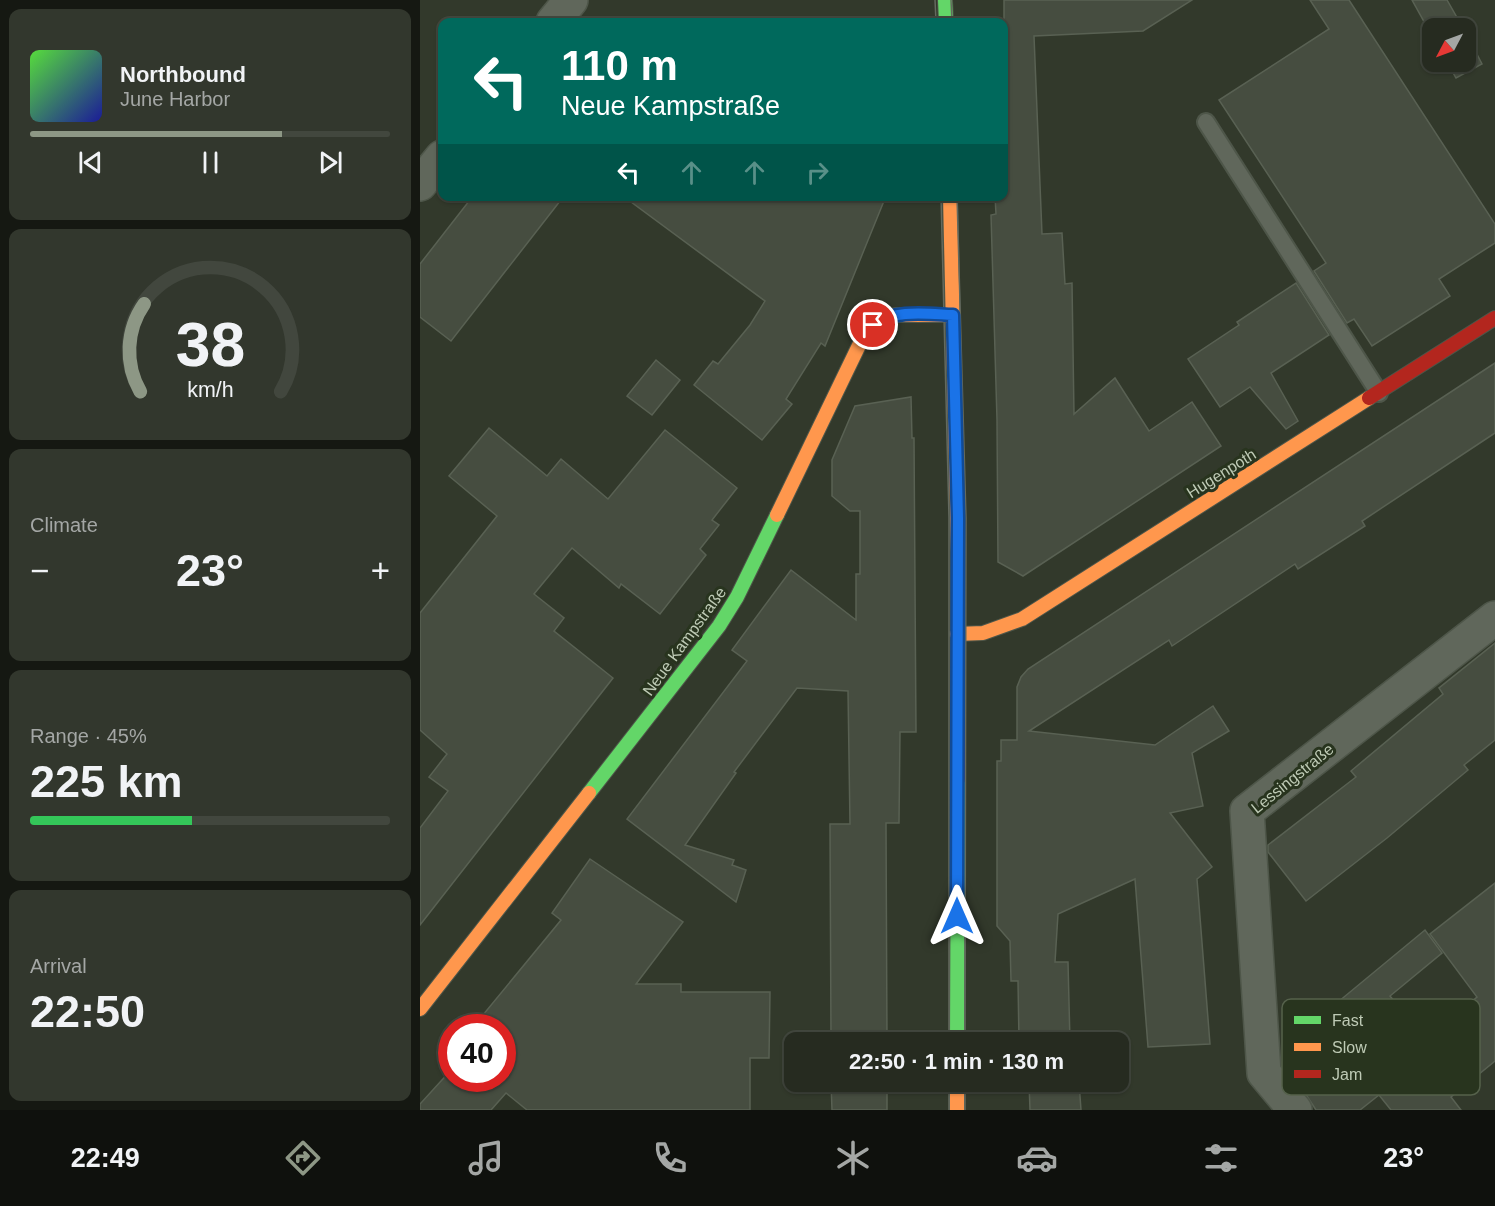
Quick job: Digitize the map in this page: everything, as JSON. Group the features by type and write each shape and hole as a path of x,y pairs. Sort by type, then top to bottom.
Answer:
{"street":[{"path":"556,18 571,0"},
{"path":"945,0 946,18"},
{"path":"420,184 438,162"},
{"path":"950,201 958,518 957,1032"},
{"name":"Neue Kampstraße","path":"420,1009 719,626 737,597 864,334 882,318 895,315 953,315"},
{"name":"Hugenpoth","path":"957,634 983,633 1022,619 1495,318"},
{"name":"Lessingstraße","path":"1282,1094 1264,1073 1247,811 1495,618"},
{"path":"957,1092 957,1110"},
{"name":"Lessingstraße","path":"1282,1095 1295,1110"}],"lane":[{"path":"1206,122 1379,393"}],"building":[{"path":"1004,0 1192,0 1143,31 1034,36 1042,234 1062,233 1065,284 1072,283 1074,414 1115,378 1149,431 1192,402 1221,446 1023,576 998,562 997,420 991,215 996,214 995,201 1008,201 1008,18 1004,18"},
{"path":"1310,0 1349,0 1495,224 1495,243 1439,279 1450,296 1372,346 1354,319 1347,323 1314,271 1326,263 1219,100 1329,29"},
{"path":"1412,0 1447,0 1457,18 1422,18"},
{"path":"1476,52 1482,64 1476,67"},
{"path":"1453,72 1467,72 1456,78"},
{"path":"469,201 560,201 451,341 420,317 420,264"},
{"path":"630,201 884,201 825,346 821,343 786,399 792,404 762,440 694,385 713,361 718,364 750,325 765,301"},
{"path":"1296,283 1329,335 1271,373 1298,421 1286,429 1250,387 1220,407 1188,359 1239,325 1237,322"},
{"path":"656,360 680,380 652,415 627,396"},
{"path":"1495,363 1495,433 1362,521 1365,526 1298,569 1295,564 1172,646 1169,640 1029,731 1155,745 1213,706 1229,731 1192,753 1203,806 1170,813 1212,867 1197,879 1210,1044 1148,1047 1135,879 1058,914 1055,962 1068,962 1070,1032 1019,1032 1018,981 1011,981 1010,941 997,926 997,761 1001,761 1001,740 1017,740 1017,687 1021,677 1028,669"},
{"path":"911,397 912,438 914,438 916,732 900,732 899,823 886,823 887,1032 831,1032 830,824 850,824 848,691 797,688 734,772 736,773 685,845 734,860 732,865 746,870 736,902 627,819 747,661 732,650 791,570 856,620 856,574 860,574 860,511 850,511 832,496 832,460 855,406"},
{"path":"489,428 547,476 561,459 608,499 665,430 737,488 712,520 719,525 700,549 706,555 660,614 621,584 619,588 572,548 534,594 564,618 554,631 613,678 420,925 420,828 448,791 429,777 447,754 420,730 420,613 497,516 449,476"},
{"path":"1495,643 1495,740 1464,765 1468,770 1387,838 1306,901 1268,852 1268,845 1356,777 1351,771 1443,694 1439,688"},
{"path":"590,859 683,922 636,984 681,984 681,992 770,992 769,1058 750,1058 750,1110 527,1110 506,1093 491,1110 420,1110 420,1104 438,1084 438,1092 516,1092 516,1014 484,1014 561,920 552,913"},
{"path":"1495,883 1495,1061 1480,1073 1480,999 1475,999 1477,997 1430,934"},
{"path":"1425,930 1442,953 1390,996 1392,999 1342,999"},
{"path":"831,1092 887,1092 887,1110 832,1110"},
{"path":"1029,1092 1080,1092 1081,1110 1030,1110"},
{"path":"1306,1095 1379,1095 1360,1110 1316,1110"},
{"path":"1379,1095 1453,1095 1451,1097 1461,1110 1391,1110"}],"tram line":[{"path":"935,0 936,18"},
{"path":"951,0 952,18"},
{"path":"941,201 949,518 949,1032"},
{"path":"957,201 966,518 965,1032"},
{"path":"949,1092 949,1110"},
{"path":"965,1092 965,1110"}],"traffic: fast":[{"path":"945,0 946,18"},
{"path":"589,793 719,626 737,597 777,515"},
{"path":"957,1032 958,779"}],"traffic: slow":[{"path":"950,201 958,553"},
{"path":"777,515 864,335 882,318 895,315 953,315"},
{"path":"957,634 983,633 1022,619 1369,398"},
{"path":"420,1009 589,793"},
{"path":"957,1092 957,1110"}],"traffic: jam":[{"path":"1369,398 1495,318"},
{"path":"958,553 958,779"}],"route":[{"path":"873,325 882,318 895,315 953,315 958,518 957,916"}]}
